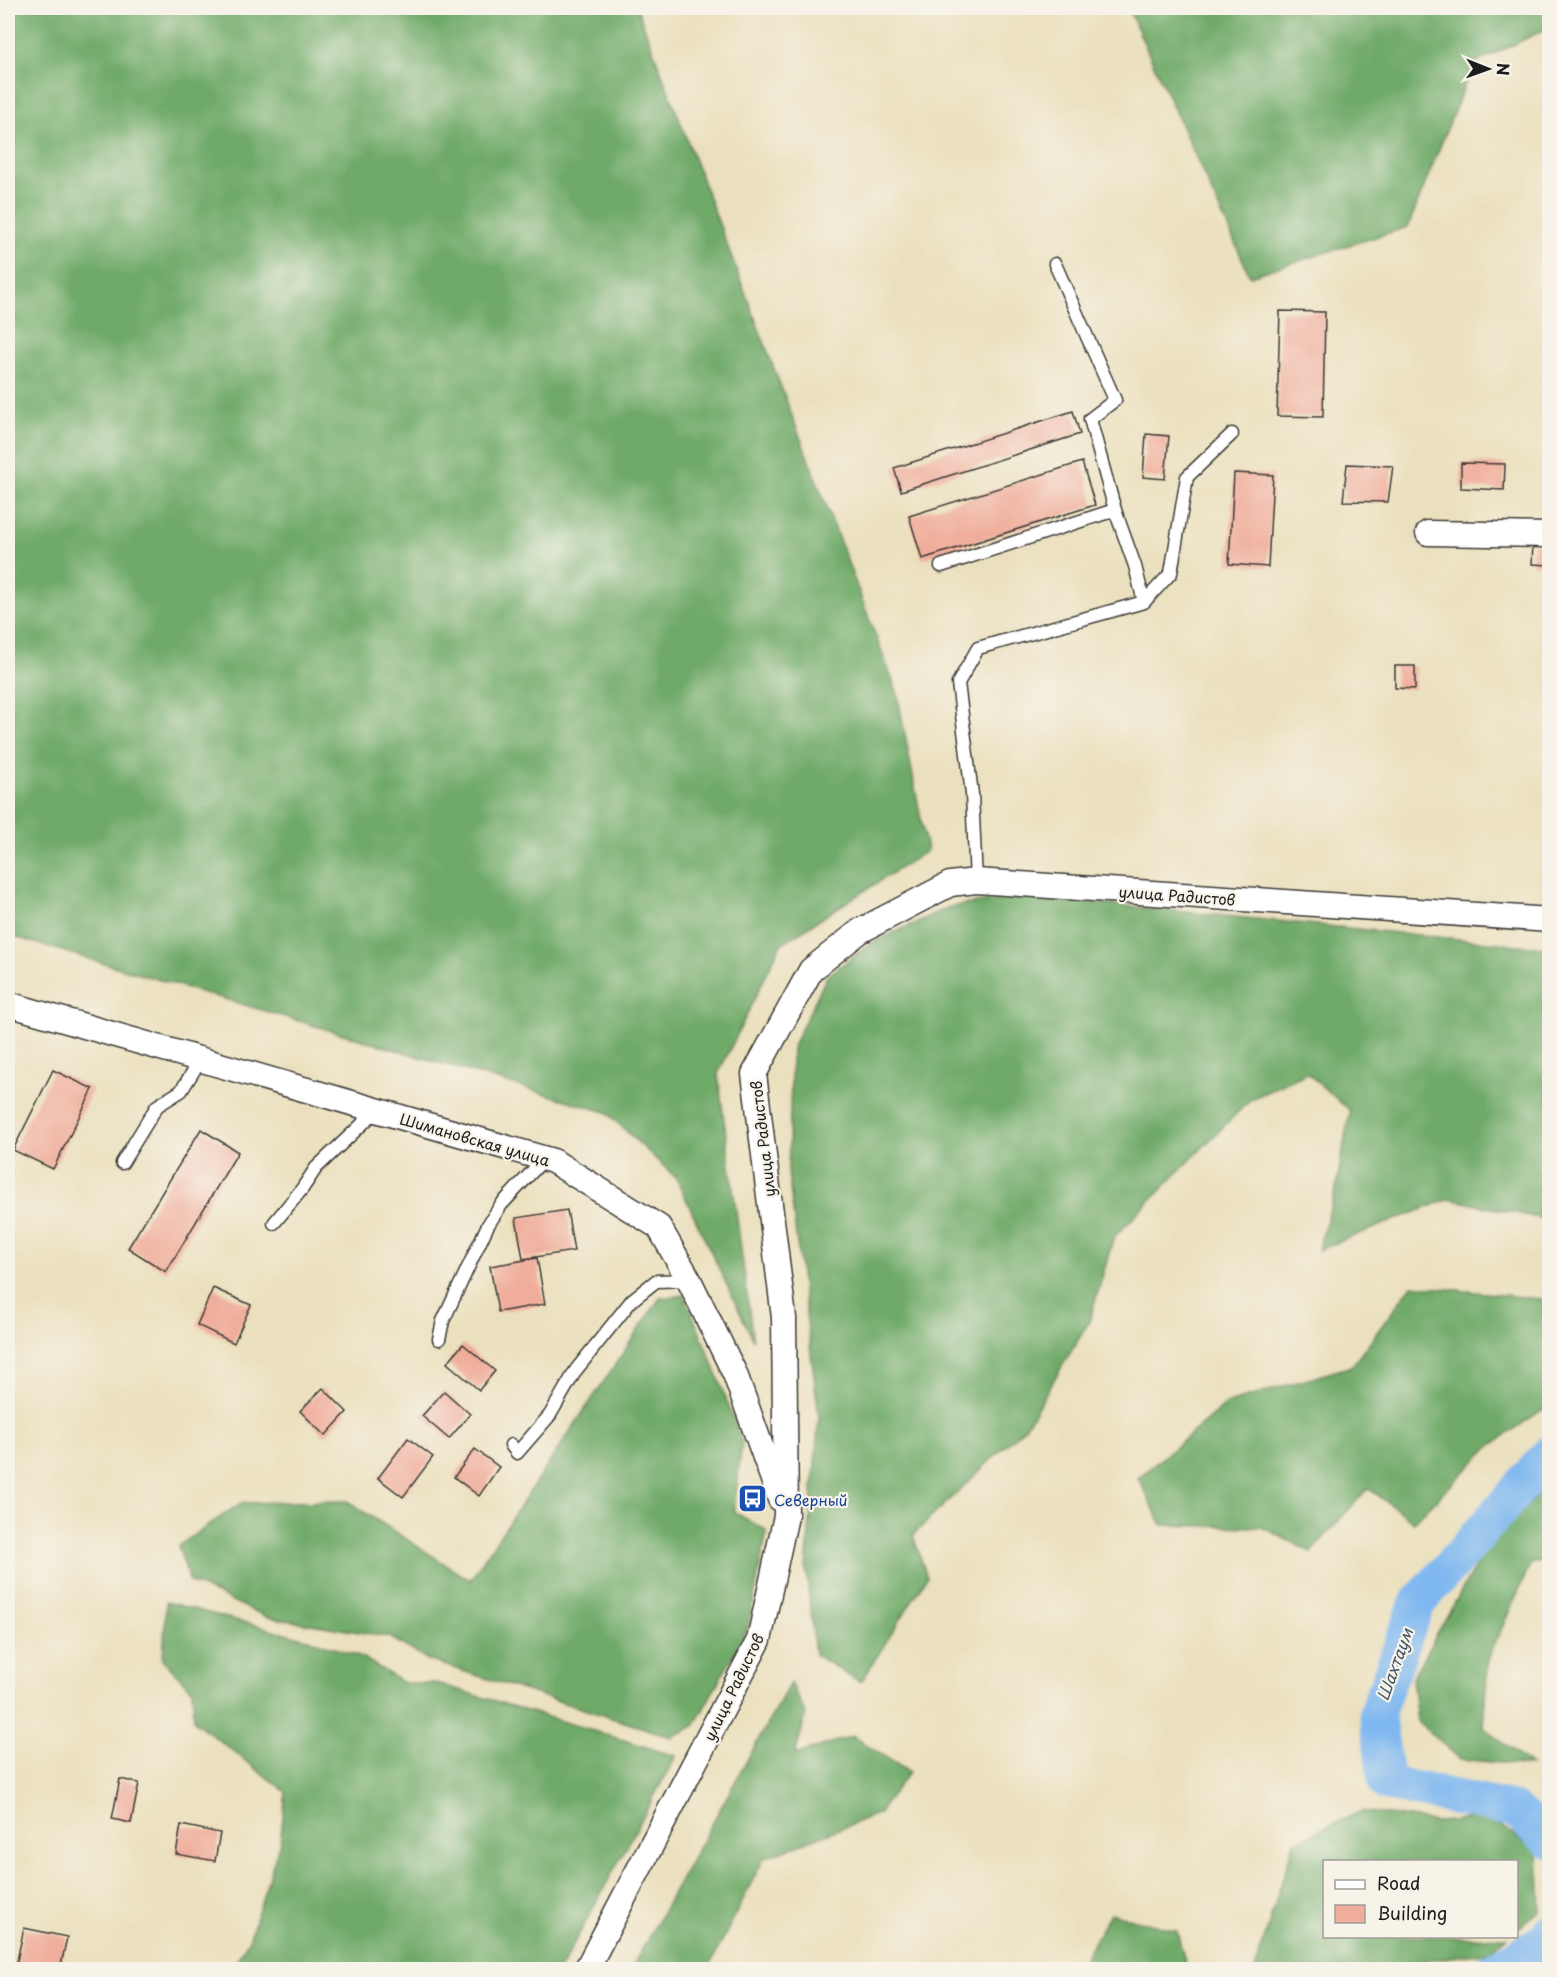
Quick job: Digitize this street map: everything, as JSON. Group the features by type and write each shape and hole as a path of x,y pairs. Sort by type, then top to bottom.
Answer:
{"street":[{"path":"1428,533 1550,536"},
{"name":"улица Радистов","path":"586,1970 759,1640 786,1516 784,1318 754,1074 811,970 860,931 950,884 976,881 1550,920"},
{"name":"Шимановская улица","path":"8,1004 545,1158 659,1227 689,1280 735,1374 786,1516"}],"lane":[{"path":"1055,264 1114,400 1090,419 1144,602"},
{"path":"976,881 972,794 958,683 978,648 1144,602 1172,573 1186,477 1232,434"},
{"path":"941,566 1115,510"},
{"path":"122,1163 157,1106 181,1091 201,1059"},
{"path":"274,1222 302,1190 316,1168 377,1110"},
{"path":"439,1339 443,1321 488,1226 501,1205 545,1158"},
{"path":"511,1445 517,1453 550,1415 576,1370 632,1300 656,1281 689,1280"}],"green space":[{"path":"8,8 637,8 897,692 927,851 781,944 718,1074 753,1340 676,1178 606,1112 8,935"},
{"path":"1128,8 1549,8 1550,27 1473,64 1408,227 1250,276"},
{"path":"1025,896 1549,948 1549,1220 1449,1199 1318,1250 1336,1189 1350,1111 1307,1073 1251,1099 1114,1237 1089,1322 1026,1426 913,1535 927,1577 861,1682 815,1655 806,1568 819,1416 788,1173 792,1048 827,976 870,944 949,907"},
{"path":"1412,1285 1549,1300 1549,1405 1489,1447 1414,1522 1368,1488 1311,1552 1262,1527 1162,1525 1138,1478 1228,1403 1352,1366"},
{"path":"684,1295 742,1442 734,1512 767,1531 748,1628 694,1726 672,1737 428,1660 390,1637 267,1617 190,1582 178,1546 241,1503 347,1501 470,1580 660,1298"},
{"path":"1549,1482 1549,1562 1531,1563 1488,1659 1483,1726 1531,1766 1460,1759 1417,1721 1412,1678 1484,1551"},
{"path":"166,1602 308,1639 362,1657 403,1683 436,1683 676,1756 560,1969 232,1969 250,1937 280,1842 286,1792 194,1721 192,1690 163,1660"},
{"path":"790,1683 806,1714 795,1755 852,1736 909,1772 878,1814 764,1858 708,1969 631,1969"},
{"path":"1362,1811 1438,1822 1487,1817 1538,1851 1541,1910 1518,1928 1518,1860 1323,1860 1323,1938 1506,1938 1487,1953 1427,1960 1388,1969 1255,1969 1294,1842"},
{"path":"1110,1913 1177,1931 1187,1969 1078,1969"}],"building":[{"path":"1280,311 1325,312 1323,417 1277,416"},
{"path":"1073,411 1080,434 901,491 894,468"},
{"path":"1146,434 1169,436 1165,479 1143,477"},
{"path":"1082,462 1095,505 922,559 909,516"},
{"path":"1461,463 1505,464 1504,490 1461,488"},
{"path":"1347,464 1393,466 1388,502 1343,501"},
{"path":"1234,473 1273,475 1268,567 1229,564"},
{"path":"1533,543 1550,544 1550,565 1532,564"},
{"path":"1395,666 1415,666 1415,689 1395,688"},
{"path":"53,1070 93,1089 53,1169 13,1150"},
{"path":"201,1129 238,1152 166,1272 128,1248"},
{"path":"567,1210 574,1251 523,1259 516,1218"},
{"path":"537,1258 545,1304 498,1312 490,1266"},
{"path":"213,1288 251,1305 234,1343 197,1325"},
{"path":"463,1344 495,1371 479,1390 447,1363"},
{"path":"323,1388 347,1412 325,1436 300,1411"},
{"path":"444,1391 470,1414 449,1439 422,1416"},
{"path":"408,1438 433,1457 403,1497 378,1478"},
{"path":"475,1449 499,1467 479,1496 454,1477"},
{"path":"120,1779 139,1783 131,1823 112,1819"},
{"path":"181,1825 220,1833 215,1861 176,1854"},
{"path":"24,1928 67,1937 60,1970 15,1970"}],"waterway":[{"name":"Шахтаум","path":"1550,1453 1417,1604 1377,1712 1386,1783 1515,1810 1550,1841"},
{"name":"Шахтаум","path":"1493,1970 1545,1941 1550,1933"}],"place":[{"name":"Северный","path":"753,1499"}]}
